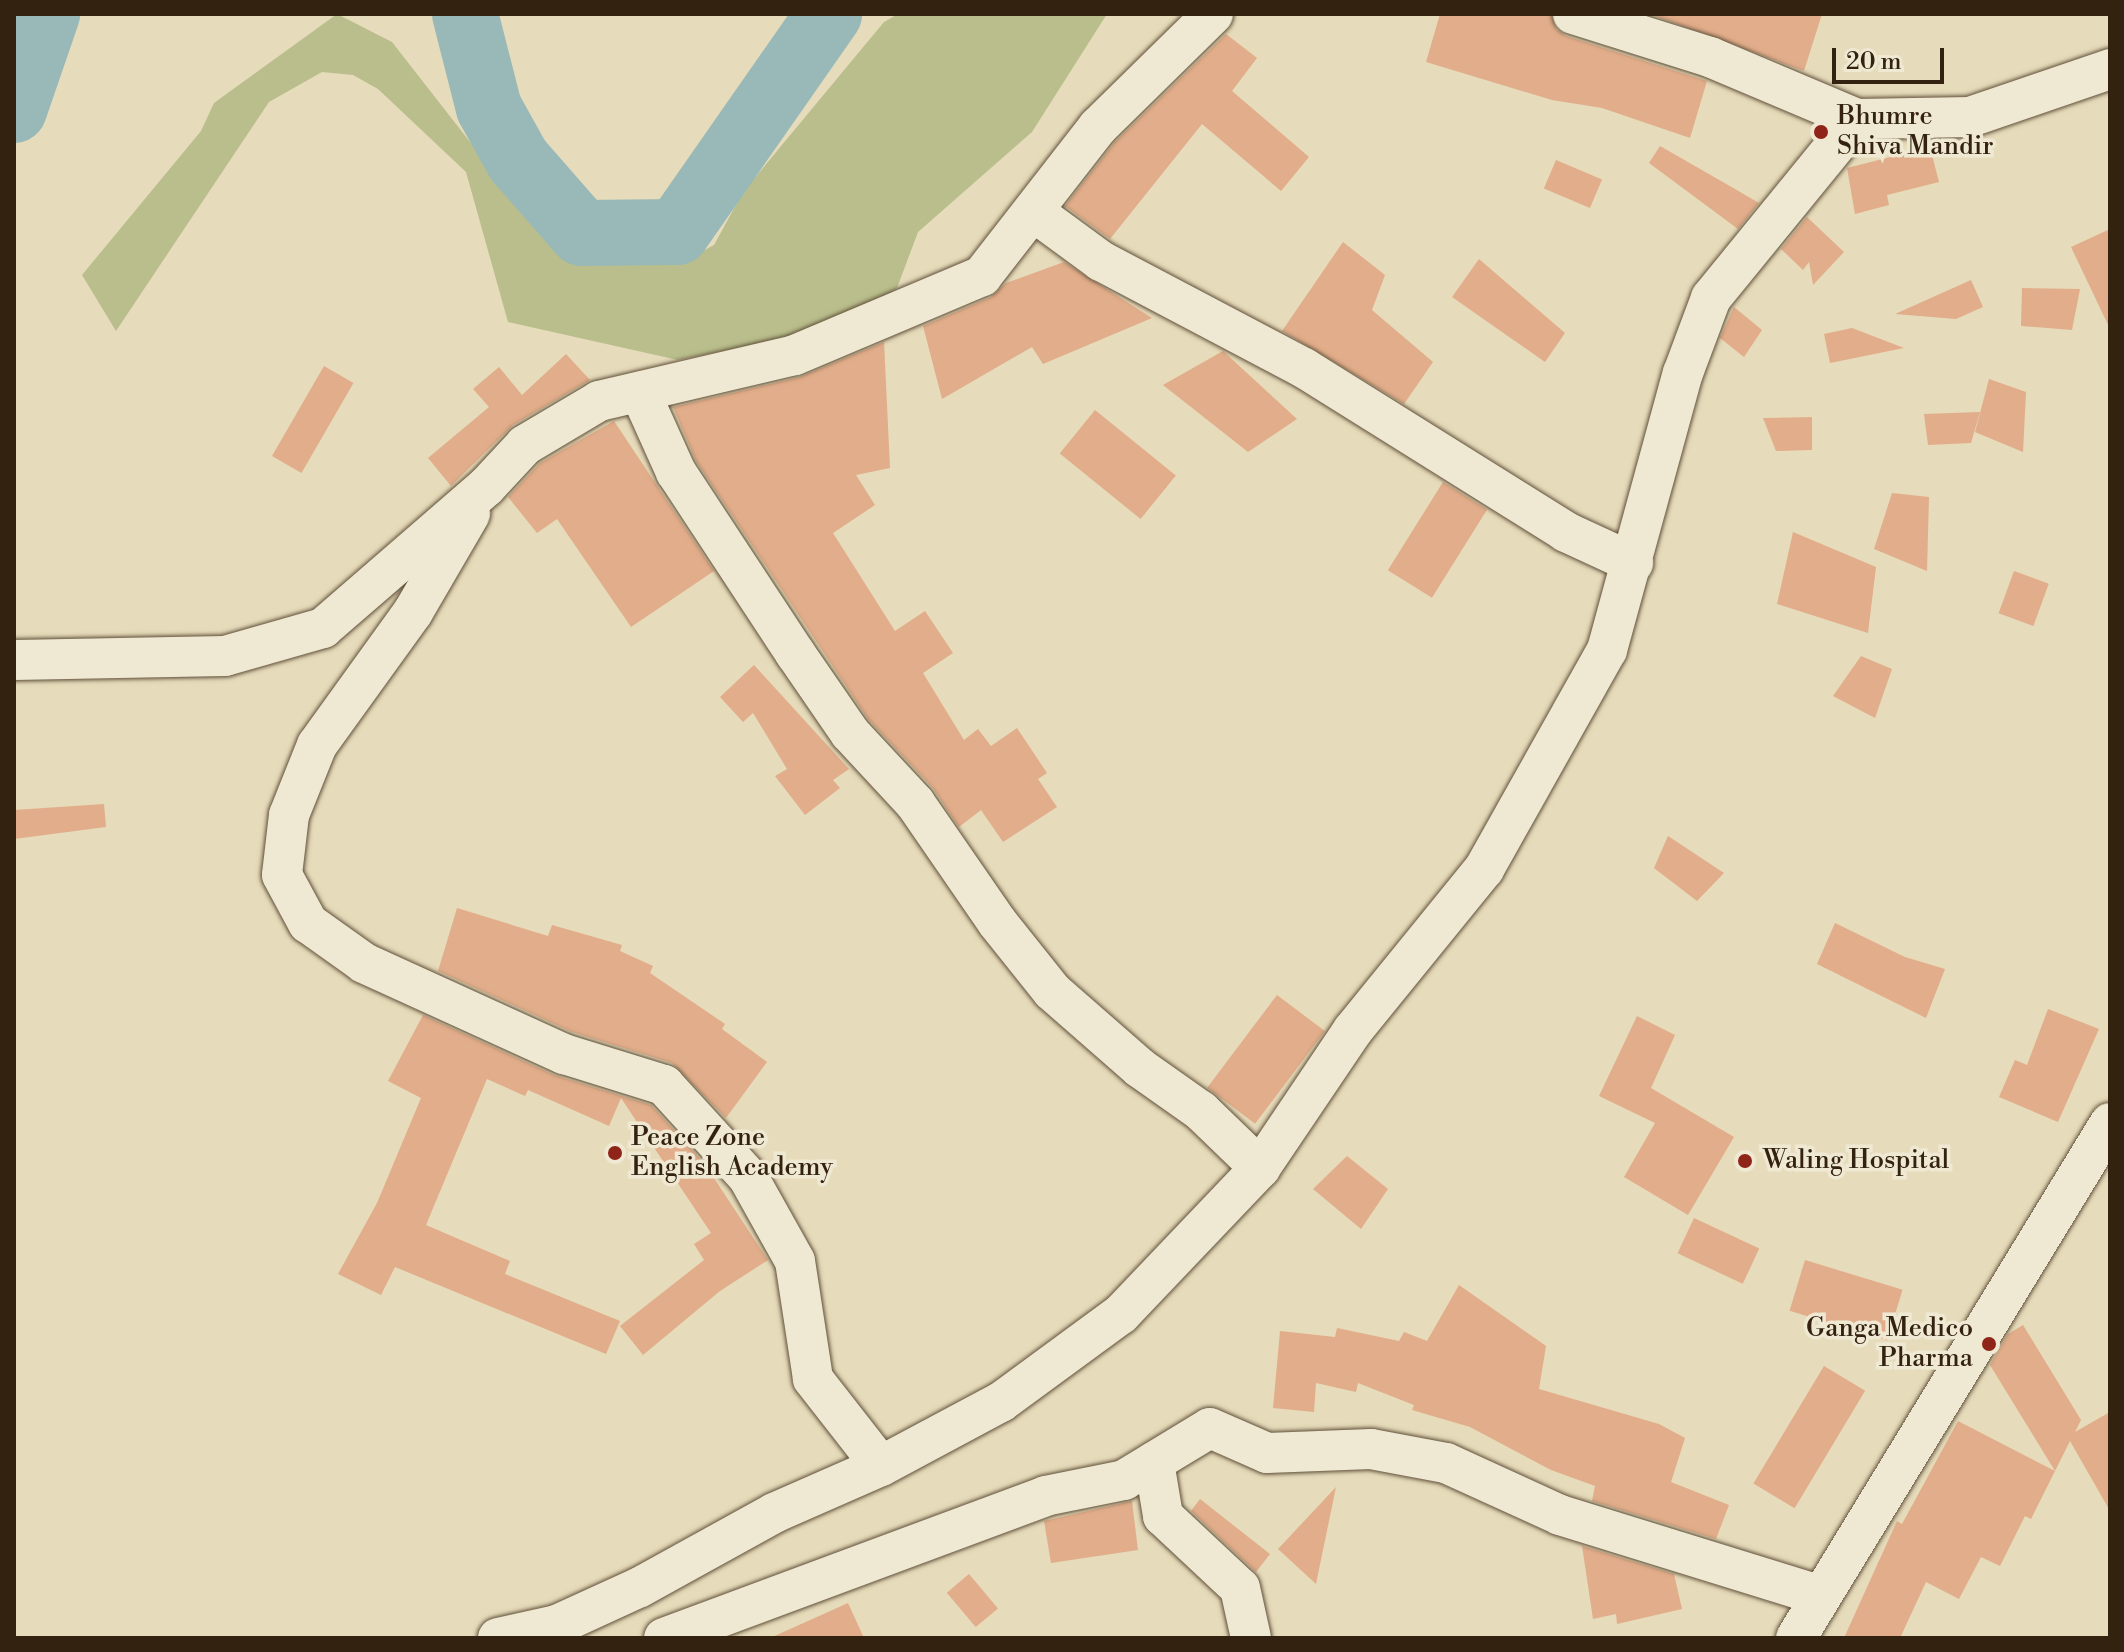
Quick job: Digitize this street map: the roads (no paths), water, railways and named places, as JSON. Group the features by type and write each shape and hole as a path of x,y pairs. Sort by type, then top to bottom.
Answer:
{"street":[{"path":"14,660 225,656 323,628 486,487 525,445 599,401 795,355 982,276 1098,127 1213,14"},
{"path":"1573,14 1710,57 1857,119 1970,117 2110,69"},
{"path":"498,1638 562,1631 774,1513 881,1466 1001,1402 1121,1314 1260,1168 1353,1030 1484,869 1607,650 1683,373 1711,298 1857,119"},
{"path":"1034,212 1101,261 1304,368 1566,532 1633,563"},
{"path":"640,392 676,472 850,733 915,803 997,922 1052,991 1140,1068 1201,1111 1260,1168"},
{"path":"486,487 413,612 317,745 289,815 282,875 308,923 364,963 564,1054 664,1085 748,1177 795,1261 813,1379 881,1466"},
{"path":"1796,1638 2110,1123"},
{"path":"664,1638 1045,1496 1124,1480 1210,1428 1267,1453 1371,1449 1446,1463 1560,1515 1821,1596"},
{"path":"1154,1462 1163,1516 1240,1588 1251,1638"}],"waterway":[{"path":"14,110 47,14"},
{"path":"465,14 489,108 518,160 582,233 677,232 829,14"}],"place":[{"name":"Bhumre Shiva Mandir","path":"1821,132"},
{"name":"Peace Zone English Academy","path":"615,1153"},
{"name":"Waling Hospital","path":"1745,1161"},
{"name":"Ganga Medico Pharma","path":"1989,1344"}]}
